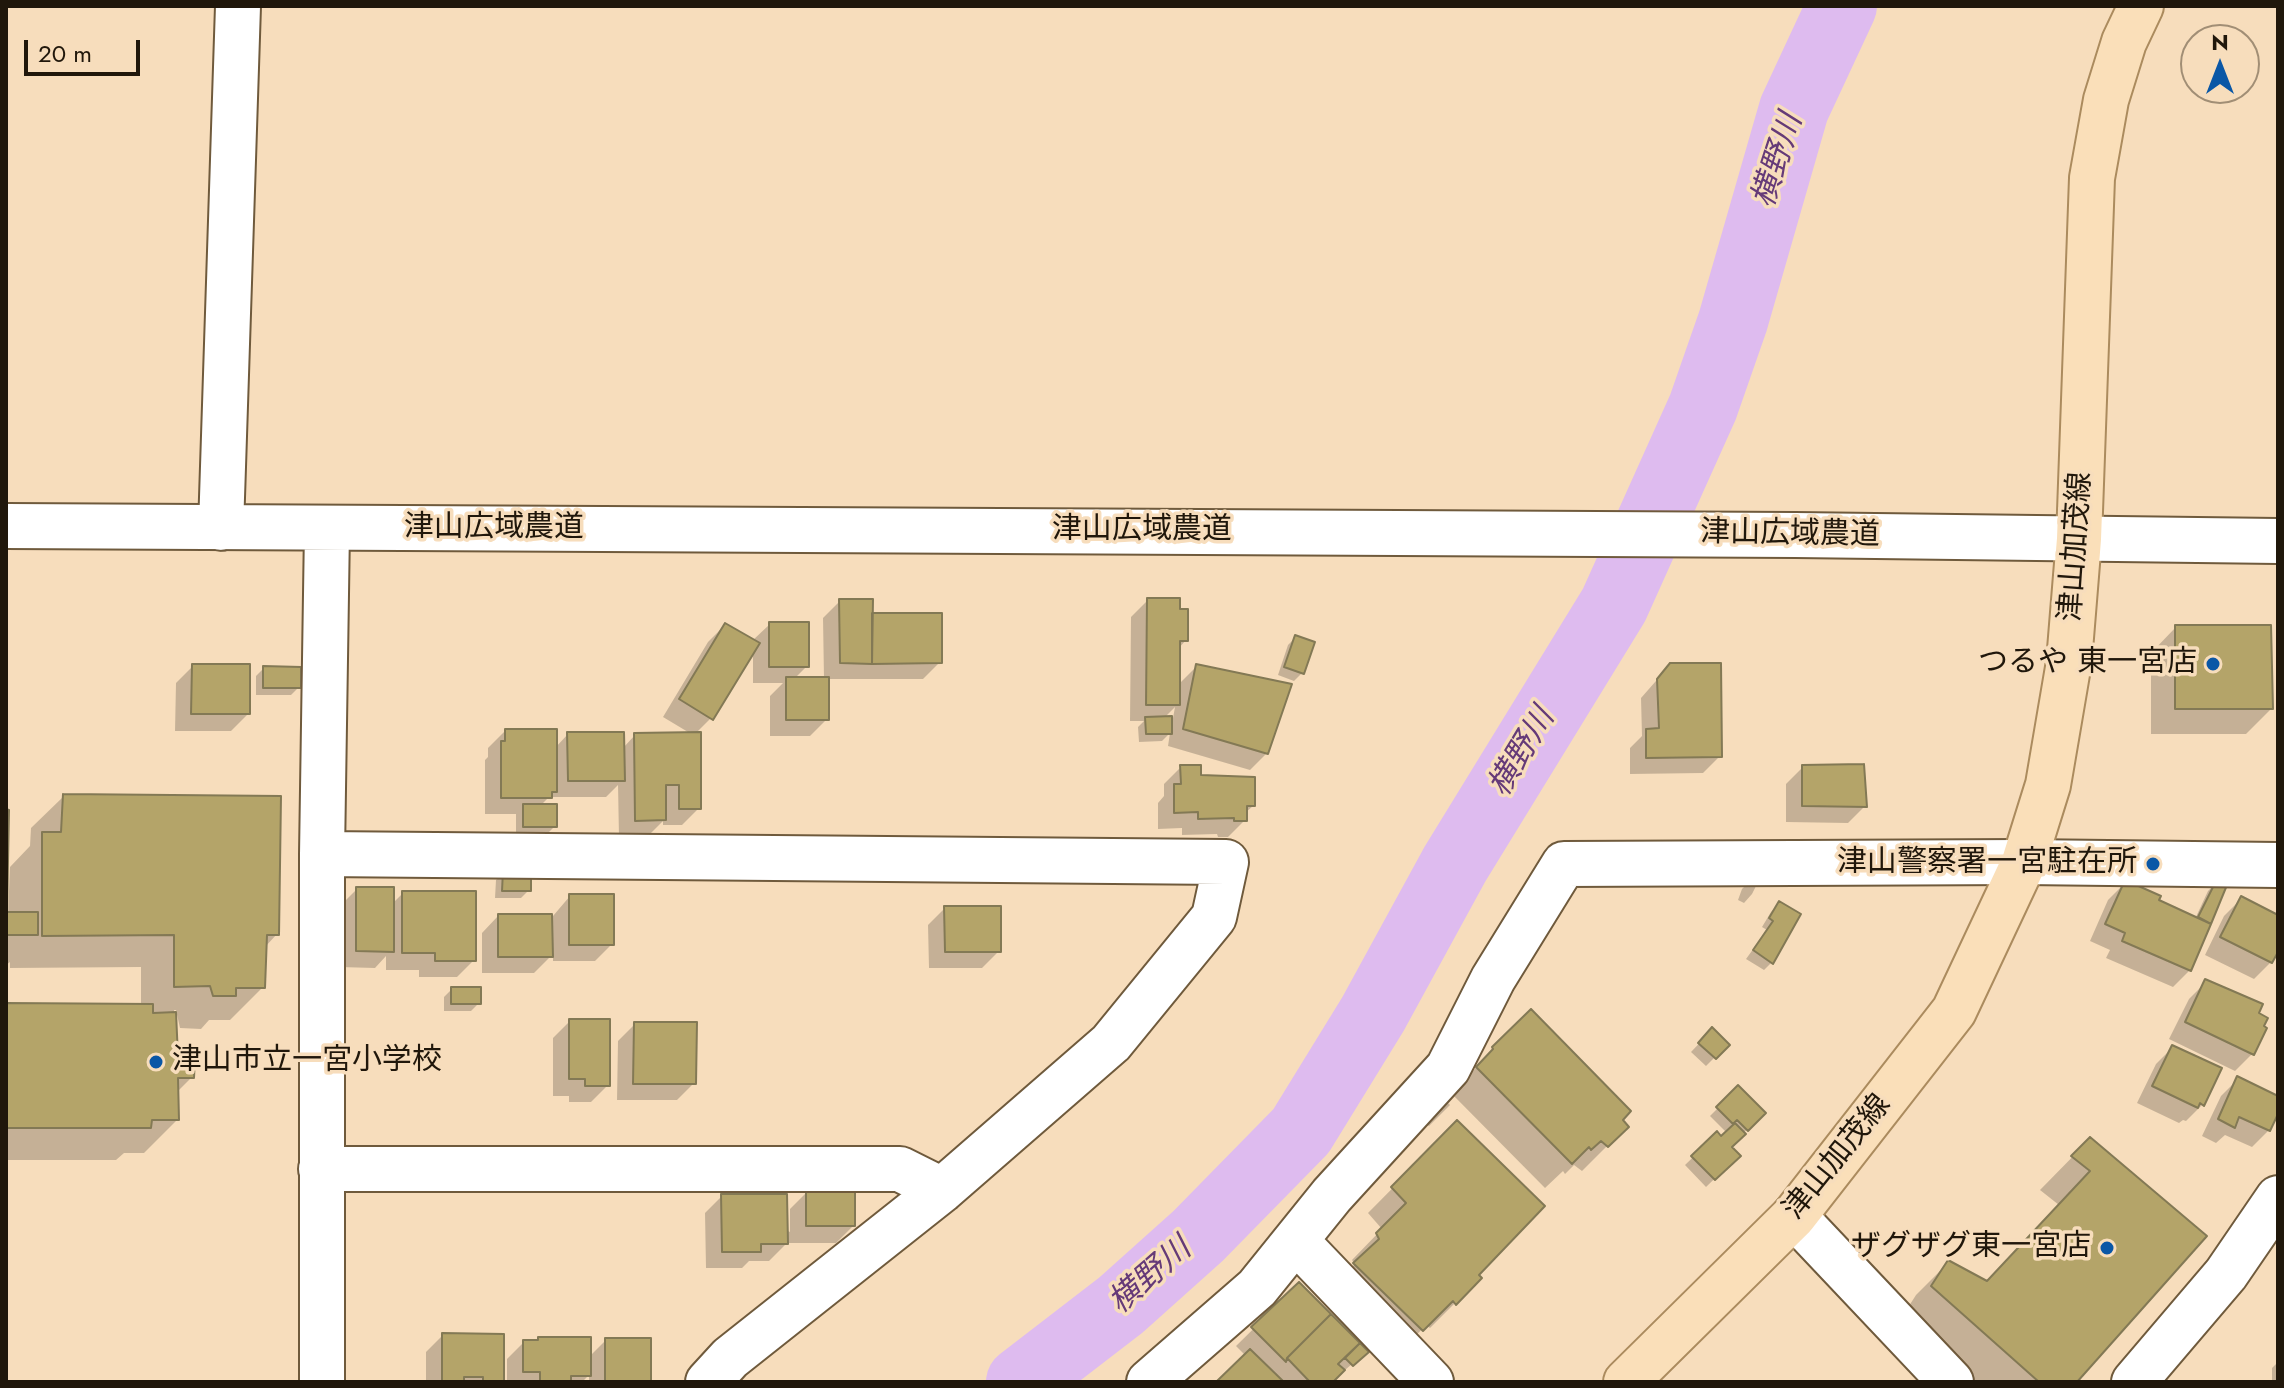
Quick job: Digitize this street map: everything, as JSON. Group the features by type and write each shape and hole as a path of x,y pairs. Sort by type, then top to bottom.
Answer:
{"main road":[{"name":"津山加茂線","path":"1626,1382 1794,1216 1954,1011 2024,862 2048,785 2069,662 2079,539 2092,178 2106,100 2124,42 2141,6"}],"street":[{"path":"221,528 238,6"},
{"name":"津山広域農道","path":"6,526 1795,535 2278,541"},
{"path":"322,1382 322,854 327,529"},
{"path":"322,854 1226,862 1214,917 1111,1043 942,1190 730,1358 708,1382"},
{"path":"1149,1382 1257,1288 1332,1195 1448,1068 1493,979 1564,864 2024,862 2278,865"},
{"path":"321,1169 900,1169 942,1190"},
{"path":"2134,1382 2226,1274 2278,1198"},
{"path":"1794,1216 1951,1382"},
{"path":"1296,1241 1431,1382"}],"building":[{"path":"1147,598 1180,598 1180,609 1188,609 1188,641 1180,641 1180,705 1146,705"},
{"path":"839,599 873,599 872,664 840,663"},
{"path":"872,613 942,613 942,663 872,664"},
{"path":"769,622 809,622 809,667 769,667"},
{"path":"725,623 760,643 713,720 679,699"},
{"path":"2175,625 2271,625 2273,709 2175,709"},
{"path":"1295,635 1315,642 1304,674 1284,667"},
{"path":"1670,663 1721,663 1722,757 1646,758 1646,729 1659,728 1657,679"},
{"path":"192,664 250,664 250,714 191,714"},
{"path":"1196,664 1292,684 1268,754 1183,729"},
{"path":"263,666 301,667 301,688 263,688"},
{"path":"786,677 829,677 829,720 786,720"},
{"path":"1172,716 1172,734 1146,734 1145,717"},
{"path":"505,729 557,729 557,792 552,792 552,798 501,798 501,741 505,741"},
{"path":"567,732 624,732 625,781 568,781"},
{"path":"701,732 701,809 679,809 679,785 666,785 666,820 635,821 634,733"},
{"path":"1864,764 1867,807 1802,806 1802,765"},
{"path":"1180,765 1201,765 1201,775 1255,777 1255,806 1247,806 1247,821 1234,821 1234,818 1198,819 1198,812 1174,813 1174,784 1181,784"},
{"path":"63,794 281,796 279,935 267,935 265,988 236,988 236,996 213,996 210,986 174,987 174,935 42,936 42,832 61,832"},
{"path":"523,804 557,804 557,827 523,827"},
{"path":"6,809 9,810 7,912 38,912 38,935 6,935"},
{"path":"503,870 531,870 531,891 502,891"},
{"path":"2125,880 2211,924 2191,971 2122,941 2125,933 2105,924"},
{"path":"2216,881 2227,885 2211,924 2198,917"},
{"path":"356,887 394,887 394,952 356,951"},
{"path":"402,891 476,891 476,961 435,961 435,953 402,953"},
{"path":"569,894 614,894 614,945 569,945"},
{"path":"2241,896 2278,915 2278,952 2272,963 2220,937"},
{"path":"1779,901 1801,914 1773,964 1753,950 1773,921 1769,918"},
{"path":"944,906 1001,906 1001,952 945,952"},
{"path":"498,914 552,914 553,957 498,957"},
{"path":"2205,979 2263,1004 2259,1013 2268,1018 2264,1026 2267,1028 2254,1055 2185,1022"},
{"path":"451,987 481,987 481,1004 451,1004"},
{"path":"6,1003 153,1004 153,1013 176,1012 178,1057 195,1057 194,1078 178,1078 179,1120 152,1120 151,1128 6,1128"},
{"path":"1531,1009 1631,1111 1623,1120 1629,1127 1608,1147 1601,1141 1591,1150 1589,1147 1572,1164 1476,1067"},
{"path":"569,1019 610,1019 610,1086 585,1086 585,1079 569,1079"},
{"path":"634,1022 697,1022 696,1084 633,1084"},
{"path":"1712,1027 1730,1045 1716,1059 1698,1043"},
{"path":"2172,1045 2222,1068 2204,1106 2200,1103 2198,1108 2152,1086"},
{"path":"2237,1076 2278,1096 2278,1114 2270,1131 2239,1117 2235,1128 2218,1119"},
{"path":"1738,1085 1766,1113 1748,1131 1737,1120 1733,1124 1716,1107"},
{"path":"1457,1120 1545,1206 1479,1275 1482,1278 1456,1305 1453,1301 1423,1331 1353,1263 1379,1239 1376,1233 1406,1203 1391,1187"},
{"path":"1735,1123 1746,1134 1732,1147 1741,1156 1715,1180 1691,1156 1717,1131 1721,1136"},
{"name":"ザグザグ東一宮店","path":"2090,1137 2207,1236 2077,1382 2039,1382 1931,1286 1948,1260 1987,1281 2090,1171 2071,1156"},
{"path":"806,1190 855,1190 855,1226 806,1226"},
{"path":"721,1194 787,1194 788,1244 761,1244 761,1252 722,1252"},
{"path":"1299,1282 1331,1314 1286,1362 1251,1327"},
{"path":"1331,1314 1360,1343 1338,1364 1345,1370 1333,1382 1310,1382 1287,1358"},
{"path":"442,1333 504,1334 504,1382 483,1382 483,1377 464,1377 464,1382 442,1382"},
{"path":"538,1337 591,1337 591,1376 571,1376 571,1382 540,1382 540,1372 523,1372 523,1340 538,1340"},
{"path":"605,1338 651,1338 651,1382 605,1382"},
{"path":"1360,1343 1369,1352 1353,1366 1345,1358"},
{"path":"1250,1349 1284,1382 1216,1382"}],"waterway":[{"name":"横野川","path":"1021,1382 1121,1305 1198,1236 1301,1131 1373,1014 1455,864 1614,605 1703,407 1733,321 1794,109 1842,6"}],"place":[{"name":"つるや 東一宮店","path":"2213,664"},
{"name":"津山警察署一宮駐在所","path":"2153,864"},
{"name":"津山市立一宮小学校","path":"156,1062"},
{"name":"ザグザグ東一宮店","path":"2107,1248"}]}
